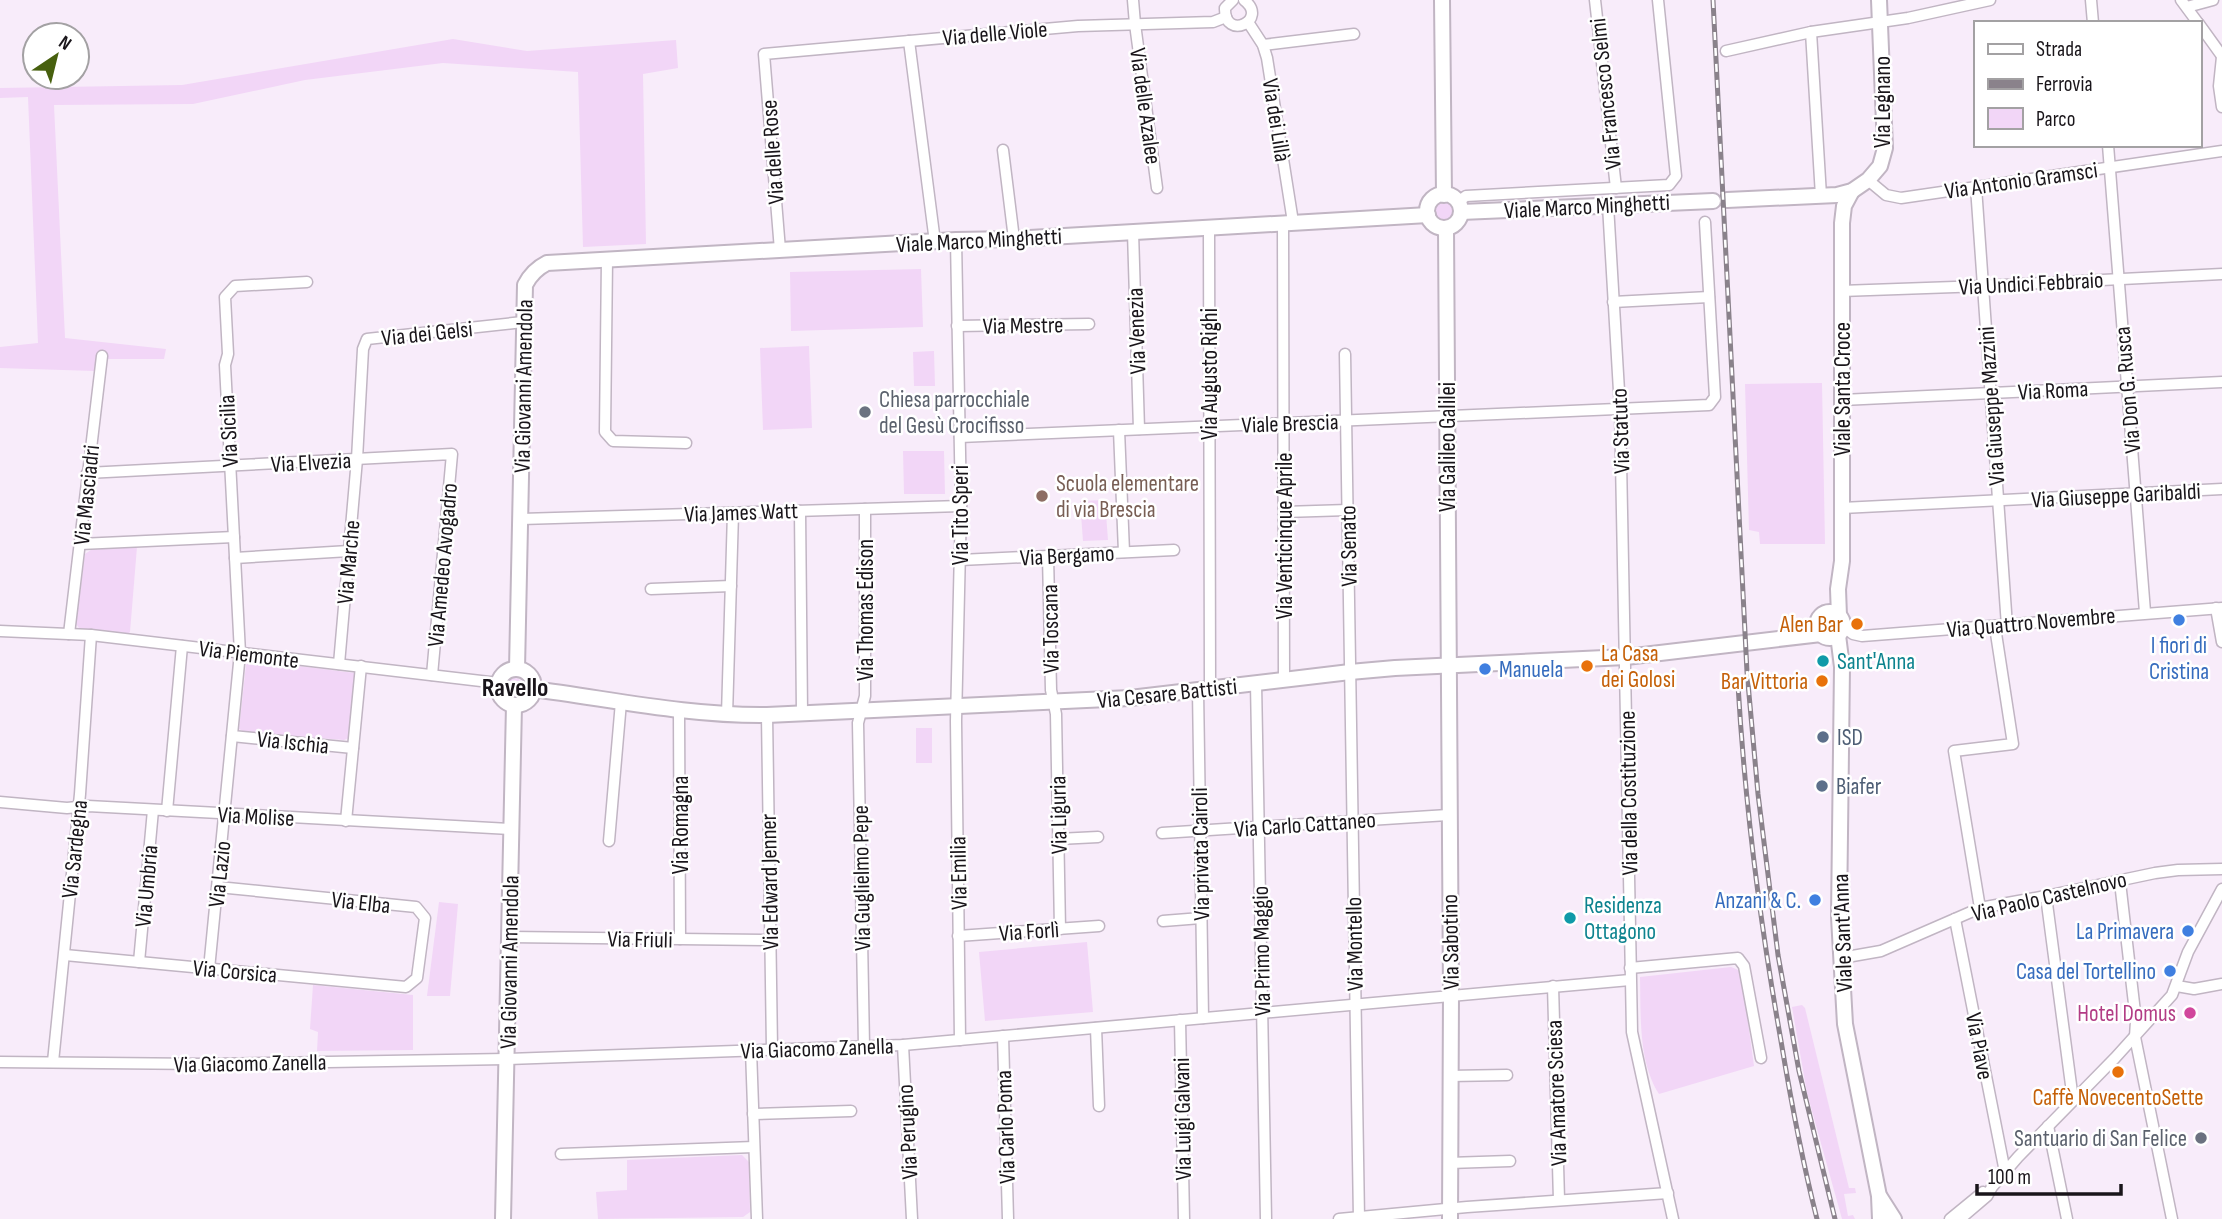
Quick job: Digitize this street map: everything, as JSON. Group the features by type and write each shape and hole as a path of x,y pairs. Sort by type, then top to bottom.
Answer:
{"street":[{"name":"Via delle Azalee","path":"1133,0 1157,188"},
{"path":"1233,0 1225,8 1226,17 1235,26 1248,22 1252,11 1244,0"},
{"path":"1442,0 1444,195"},
{"name":"Via Francesco Selmi","path":"1595,0 1616,188"},
{"path":"1460,207 1449,195 1444,195 1433,199 1428,215 1433,223 1446,228 1455,225 1466,196 1669,185 1676,176 1658,0"},
{"name":"Via Legnano","path":"1852,191 1868,180 1880,166 1886,140 1880,0"},
{"path":"1726,51 1811,32 1880,22 1990,0"},
{"path":"2091,0 2093,21"},
{"path":"2197,21 2184,4 2213,0"},
{"name":"Via delle Viole","path":"764,54 1078,26 1213,22 1226,17"},
{"name":"Via dei Lillà","path":"1248,22 1267,58 1288,223"},
{"path":"2201,27 2222,56 2219,86 2222,107"},
{"path":"1811,32 1821,196"},
{"path":"1263,46 1354,34"},
{"path":"909,41 935,242"},
{"name":"Via delle Rose","path":"764,54 779,250"},
{"name":"Via Don G. Rusca","path":"2108,147 2145,612"},
{"path":"1003,150 1014,239"},
{"name":"Via Antonio Gramsci","path":"1868,180 1886,195 1901,198 2222,151"},
{"name":"Via Giuseppe Mazzini","path":"1976,187 2007,626"},
{"name":"Viale Marco Minghetti","path":"1460,207 1608,205 1821,196 1852,191"},
{"name":"Viale Santa Croce","path":"1830,626 1842,561 1842,214 1852,191"},
{"name":"Via Statuto","path":"1608,205 1620,408 1626,657"},
{"name":"Viale Marco Minghetti","path":"533,272 547,263 607,259 1428,215"},
{"path":"1613,302 1709,297 1705,222"},
{"name":"Via Venticinque Aprile","path":"1284,680 1283,423 1288,223"},
{"name":"Via Augusto Righi","path":"1204,690 1209,426 1209,228"},
{"name":"Via Galileo Galilei","path":"1446,228 1448,666"},
{"name":"Via Venezia","path":"1133,232 1139,429"},
{"name":"Via Tito Speri","path":"956,240 961,506 957,706"},
{"path":"607,259 605,432 613,442 686,443"},
{"name":"Via Giovanni Amendola","path":"517,669 523,322 525,285 533,272"},
{"name":"Via Undici Febbraio","path":"1841,291 2222,274"},
{"name":"Via Sicilia","path":"240,653 225,365 228,354 225,297 235,286 307,282"},
{"name":"Viale Brescia","path":"960,437 1709,405 1715,397 1709,297"},
{"name":"Via dei Gelsi","path":"357,459 363,349 367,339 523,322"},
{"name":"Via Mestre","path":"957,326 1089,324"},
{"name":"Via Senato","path":"1345,354 1350,672"},
{"name":"Via Masciadri","path":"69,634 102,356"},
{"name":"Via Roma","path":"1842,400 2222,382"},
{"path":"1119,430 1124,552"},
{"name":"Via Elvezia","path":"87,472 452,454"},
{"name":"Via Amedeo Avogadro","path":"432,675 452,454"},
{"name":"Via Marche","path":"339,664 357,459"},
{"name":"Via Giuseppe Garibaldi","path":"1842,508 2222,489"},
{"name":"Via James Watt","path":"521,519 961,506"},
{"name":"Via Thomas Edison","path":"862,710 865,696 865,509"},
{"path":"1284,512 1348,510"},
{"path":"800,511 802,713"},
{"path":"727,715 733,513"},
{"path":"80,544 234,537"},
{"name":"Via Bergamo","path":"960,560 1174,550"},
{"path":"235,558 349,551"},
{"name":"Via Toscana","path":"1048,556 1051,690 1054,702"},
{"path":"651,589 731,586"},
{"path":"2219,608 2222,642"},
{"name":"Via Quattro Novembre","path":"1830,626 1861,636 2219,608"},
{"name":"Via Cesare Battisti","path":"533,689 679,711 727,715 1054,702 1130,698 1350,672 1626,657 1746,644 1801,635 1830,626"},
{"name":"Viale Sant'Anna","path":"1830,626 1833,646 1842,667 1839,917 1845,1024 1879,1196 1880,1219"},
{"path":"1980,908 1954,751 2014,744 1995,627"},
{"name":"Via Piemonte","path":"0,631 91,635 498,683"},
{"name":"Via Sardegna","path":"53,1062 65,955 91,635"},
{"path":"167,811 182,646"},
{"name":"Via Lazio","path":"209,969 240,653"},
{"name":"Via della Costituzione","path":"1626,657 1632,1032 1673,1219"},
{"path":"346,821 361,666"},
{"name":"Via Sabotino","path":"1448,666 1451,995 1449,1214"},
{"path":"517,669 529,676 533,689 527,701 514,705 501,698 498,683 505,673 517,669"},
{"name":"Via Montello","path":"1350,672 1359,1218"},
{"name":"Via Primo Maggio","path":"1256,683 1266,1219"},
{"name":"Via privata Cairoli","path":"1203,1018 1200,831 1204,690"},
{"path":"609,841 621,702"},
{"name":"Via Liguria","path":"1054,702 1060,929"},
{"name":"Via Giovanni Amendola","path":"503,1219 514,705"},
{"name":"Via Emilia","path":"957,706 960,1040"},
{"name":"Via Guglielmo Pepe","path":"862,710 858,723 864,1046"},
{"name":"Via Romagna","path":"679,711 680,939"},
{"name":"Via Edward Jenner","path":"767,715 772,1049"},
{"name":"Via Ischia","path":"232,736 354,748"},
{"name":"Via Molise","path":"0,803 512,829"},
{"name":"Via Umbria","path":"139,962 153,810"},
{"name":"Via Carlo Cattaneo","path":"1162,833 1448,815"},
{"path":"1058,839 1098,837"},
{"name":"Via Paolo Castelnovo","path":"1841,958 1881,951 1980,908 2155,873 2222,869"},
{"path":"2120,881 2136,1021 2135,1037 2172,1219"},
{"name":"Via Elba","path":"218,887 416,907 425,918 417,978 406,987"},
{"path":"1950,1219 1992,1186 2172,995 2188,952 2222,888"},
{"path":"2046,896 2073,1100"},
{"path":"1163,921 1201,918"},
{"name":"Via Piave","path":"1955,919 2005,1172"},
{"name":"Via Forlì","path":"958,936 1099,926"},
{"name":"Via Friuli","path":"509,937 770,940"},
{"name":"Via Corsica","path":"65,955 406,987"},
{"path":"1630,968 1738,958 1744,966 1761,1058"},
{"name":"Via Giacomo Zanella","path":"0,1062 204,1064 506,1059 903,1045 1630,980"},
{"path":"2177,986 2194,989 2222,984"},
{"name":"Via Amatore Sciesa","path":"1553,986 1559,1200"},
{"name":"Via Luigi Galvani","path":"1180,1020 1184,1219"},
{"path":"1096,1027 1099,1106"},
{"name":"Via Carlo Poma","path":"1003,1036 1008,1219"},
{"name":"Via Perugino","path":"903,1045 912,1219"},
{"path":"751,1050 757,1219"},
{"path":"1449,1076 1507,1075"},
{"path":"753,1114 851,1111"},
{"path":"2048,1126 2067,1219"},
{"path":"561,1154 754,1147"},
{"path":"1449,1163 1510,1161"},
{"path":"1961,1219 1987,1196 1992,1186"},
{"path":"1339,1219 1449,1214 1559,1200 1668,1193"},
{"name":"Viale Sant'Anna","path":"1879,1196 1894,1219"},
{"path":"900,1219 912,1219"}],"green space":[{"path":"453,39 527,51 676,40 678,68 643,74 646,244 583,247 578,72 443,63 305,80 193,104 54,105 65,338 166,349 164,359 96,359 94,371 0,368 0,347 38,343 28,97 0,98 0,88 21,88 21,91 91,91 91,86 182,85"},
{"path":"1445,201 1452,204 1455,211 1452,218 1445,221 1438,218 1435,211 1438,204"},
{"path":"921,269 923,327 791,331 790,272"},
{"path":"809,346 812,428 763,430 760,348"},
{"path":"934,351 935,386 914,386 913,352"},
{"path":"1822,383 1825,544 1760,544 1759,532 1749,530 1745,384"},
{"path":"903,451 944,451 945,494 904,494"},
{"path":"1105,500 1108,540 1083,541 1080,501"},
{"path":"137,547 130,632 128,634 80,629 76,624 85,554 94,548"},
{"path":"251,660 355,673 351,737 344,740 245,732 239,729 246,665"},
{"path":"511,678 519,678 524,687 522,694 511,696 506,691 506,683"},
{"path":"916,728 932,728 932,763 916,763"},
{"path":"439,902 458,904 450,996 427,996"},
{"path":"1087,942 1093,1012 985,1021 979,952"},
{"path":"1731,967 1741,971 1754,1066 1659,1094 1647,1067 1644,1052 1640,977"},
{"path":"313,985 413,995 413,1050 317,1051 318,1032 310,1029"},
{"path":"1802,1005 1805,1008 1849,1188 1855,1188 1856,1193 1844,1194 1848,1216 1853,1215 1855,1219 1842,1219 1807,1093 1792,1007"},
{"path":"742,1155 749,1162 750,1212 743,1217 598,1219 596,1192 627,1190 627,1160"}],"railway":[{"path":"1713,0 1747,672 1758,794 1778,955 1799,1071 1835,1219"},
{"path":"1738,685 1749,819 1766,952 1793,1108 1817,1219"}],"place":[{"name":"Chiesa parrocchiale del Gesù Crocifisso","path":"865,412"},
{"name":"Scuola elementare di via Brescia","path":"1042,496"},
{"name":"I fiori di Cristina","path":"2179,620"},
{"name":"Alen Bar","path":"1857,624"},
{"name":"Sant'Anna","path":"1823,661"},
{"name":"La Casa dei Golosi","path":"1587,666"},
{"name":"Manuela","path":"1485,669"},
{"name":"Bar Vittoria","path":"1822,681"},
{"name":"ISD","path":"1823,737"},
{"name":"Biafer","path":"1822,786"},
{"name":"Anzani & C.","path":"1815,900"},
{"name":"Residenza Ottagono","path":"1570,918"},
{"name":"La Primavera","path":"2188,931"},
{"name":"Casa del Tortellino","path":"2170,971"},
{"name":"Hotel Domus","path":"2190,1013"},
{"name":"Caffè NovecentoSette","path":"2118,1072"},
{"name":"Santuario di San Felice","path":"2201,1138"}],"district":[{"name":"Ravello","path":"515,687"}]}
